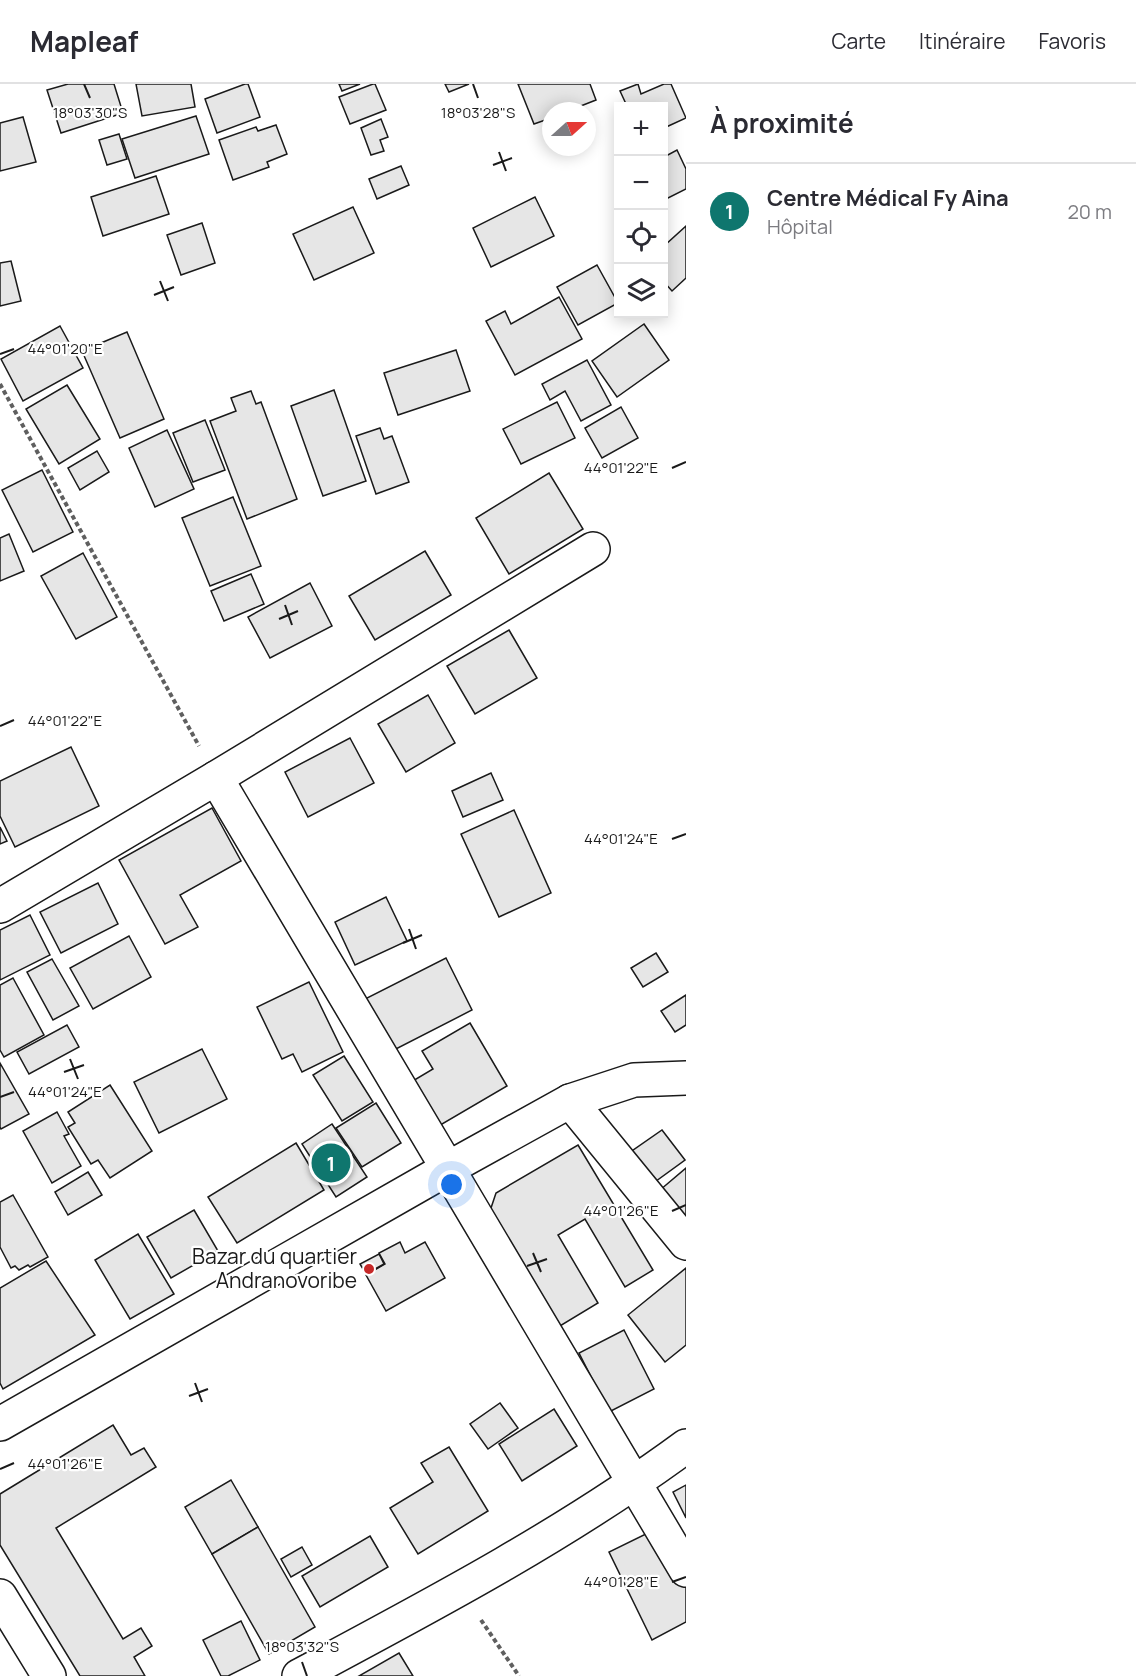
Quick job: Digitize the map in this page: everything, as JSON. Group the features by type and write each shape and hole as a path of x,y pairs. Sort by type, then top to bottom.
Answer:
{"street":[{"path":"0,906 593,549"},
{"path":"216,778 686,1570"},
{"path":"0,1424 570,1101 634,1080 686,1078"},
{"path":"570,1101 686,1243"},
{"path":"300,1676 461,1589 636,1483 686,1446"},
{"path":"0,1596 49,1676"}],"path":[{"path":"0,384 216,778"},
{"path":"461,1589 519,1676"}],"building":[{"path":"68,84 114,84 123,113 61,133 47,90"},
{"path":"136,84 191,84 195,107 142,116"},
{"path":"248,84 260,117 217,133 205,99"},
{"path":"339,84 360,84 342,91"},
{"path":"373,84 386,110 350,124 339,97"},
{"path":"445,84 469,84 449,92"},
{"path":"518,84 590,84 596,100 591,102 542,102 542,121 534,124"},
{"path":"638,84 641,94 664,84 671,84 686,118 668,126 668,102 625,102 620,91"},
{"path":"196,116 209,154 135,178 122,139"},
{"path":"23,117 36,162 0,171 0,123"},
{"path":"381,119 388,137 380,140 384,151 371,155 361,128"},
{"path":"276,125 287,154 267,162 269,167 233,180 219,140 256,127 258,131"},
{"path":"119,134 127,159 107,165 99,140"},
{"path":"677,150 686,169 686,189 668,198 668,156"},
{"path":"401,166 409,185 377,199 369,179"},
{"path":"156,176 169,214 103,236 91,197"},
{"path":"535,197 554,236 491,267 473,228"},
{"path":"353,207 374,253 314,280 293,234"},
{"path":"202,223 215,263 181,275 167,235"},
{"path":"686,226 686,278 672,291 668,286 668,242"},
{"path":"11,261 21,301 0,306 0,263"},
{"path":"597,265 614,296 614,305 578,325 557,287"},
{"path":"559,297 582,339 515,375 486,321 505,311 511,324"},
{"path":"644,324 669,360 617,397 592,361"},
{"path":"60,326 83,368 23,401 1,359"},
{"path":"127,332 164,419 120,438 82,351"},
{"path":"456,350 470,391 398,415 384,373"},
{"path":"587,360 611,405 581,421 565,391 550,400 542,384"},
{"path":"67,385 100,439 59,464 26,409"},
{"path":"334,390 366,481 323,496 291,406"},
{"path":"251,391 256,404 261,402 297,499 247,519 210,421 236,411 231,398"},
{"path":"557,402 575,438 521,464 503,429"},
{"path":"621,407 638,438 602,458 585,428"},
{"path":"205,420 225,470 193,482 173,433"},
{"path":"380,428 384,439 392,436 409,482 376,494 356,436"},
{"path":"167,430 194,489 155,507 129,448"},
{"path":"97,451 109,472 80,490 68,468"},
{"path":"42,470 73,532 33,552 2,490"},
{"path":"549,473 583,529 509,574 476,518"},
{"path":"233,497 261,566 210,586 182,518"},
{"path":"9,534 24,571 0,581 0,538"},
{"path":"425,551 451,595 375,640 349,596"},
{"path":"83,553 117,617 76,639 41,576"},
{"path":"251,574 264,604 224,621 211,591"},
{"path":"310,583 332,626 270,658 248,617"},
{"path":"509,630 537,678 475,714 447,666"},
{"path":"428,695 455,743 406,772 378,724"},
{"path":"350,738 374,783 308,817 285,772"},
{"path":"71,747 99,806 15,847 0,816 0,781"},
{"path":"491,773 503,800 463,817 452,791"},
{"path":"212,808 241,861 180,895 198,927 165,944 119,860"},
{"path":"514,810 551,893 499,917 461,834"},
{"path":"0,827 7,841 0,844"},
{"path":"98,883 118,924 61,953 40,912"},
{"path":"386,897 407,941 355,965 335,922"},
{"path":"30,915 50,955 0,980 0,930"},
{"path":"129,936 151,977 93,1009 70,968"},
{"path":"656,953 668,972 643,987 631,968"},
{"path":"446,958 472,1010 392,1051 365,999"},
{"path":"52,959 79,1006 53,1020 27,972"},
{"path":"13,978 44,1035 4,1057 0,1050 0,985"},
{"path":"309,982 343,1052 302,1072 293,1054 282,1059 257,1007"},
{"path":"686,995 686,1025 675,1032 661,1011"},
{"path":"470,1023 507,1086 437,1127 411,1082 433,1069 422,1051"},
{"path":"67,1025 79,1047 29,1074 17,1052"},
{"path":"202,1049 227,1099 159,1133 134,1082"},
{"path":"344,1056 373,1102 342,1121 313,1075"},
{"path":"0,1063 29,1114 1,1129 0,1127"},
{"path":"110,1085 152,1151 110,1178 98,1160 91,1164 68,1127 75,1123 68,1112"},
{"path":"376,1103 401,1143 362,1167 336,1128"},
{"path":"57,1112 69,1134 64,1136 81,1166 52,1183 23,1131"},
{"path":"332,1124 367,1177 336,1197 302,1144"},
{"path":"662,1130 685,1160 652,1184 629,1153"},
{"path":"296,1143 324,1190 237,1243 208,1197"},
{"path":"578,1145 653,1270 625,1287 585,1219 558,1235 598,1303 555,1329 488,1217 496,1193"},
{"path":"686,1168 686,1222 660,1190"},
{"path":"88,1172 102,1195 68,1215 55,1192"},
{"path":"13,1195 48,1257 19,1270 15,1266 11,1268 0,1247 0,1202"},
{"path":"194,1210 218,1251 171,1278 147,1237"},
{"path":"138,1234 174,1294 130,1319 95,1260"},
{"path":"400,1242 405,1253 425,1242 445,1278 386,1311 366,1275 385,1264 379,1253"},
{"name":"Bazar du quartier Andranovoribe","path":"379,1254 384,1264 366,1274 360,1264"},
{"path":"46,1261 95,1335 3,1389 0,1383 0,1288"},
{"path":"686,1268 686,1345 665,1362 628,1315"},
{"path":"624,1330 654,1389 609,1412 579,1353"},
{"path":"500,1403 518,1428 488,1449 470,1424"},
{"path":"554,1409 577,1446 522,1481 499,1444"},
{"path":"113,1425 131,1455 144,1448 156,1467 56,1528 123,1639 141,1628 152,1646 134,1657 145,1676 80,1676 0,1545 0,1494"},
{"path":"449,1447 488,1511 418,1554 390,1508 433,1482 421,1463"},
{"path":"231,1480 258,1527 212,1554 185,1507"},
{"path":"686,1485 686,1518 673,1492"},
{"path":"258,1527 315,1627 269,1654 212,1554"},
{"path":"656,1529 686,1588 686,1622 652,1640 609,1552"},
{"path":"370,1536 388,1567 320,1607 302,1576"},
{"path":"302,1547 312,1565 291,1577 281,1559"},
{"path":"241,1621 260,1660 228,1676 221,1676 203,1640"},
{"path":"399,1653 413,1676 359,1676"}],"place":[{"name":"Centre Médical Fy Aina","path":"331,1163"},
{"name":"Bazar du quartier Andranovoribe","path":"369,1269"}]}
